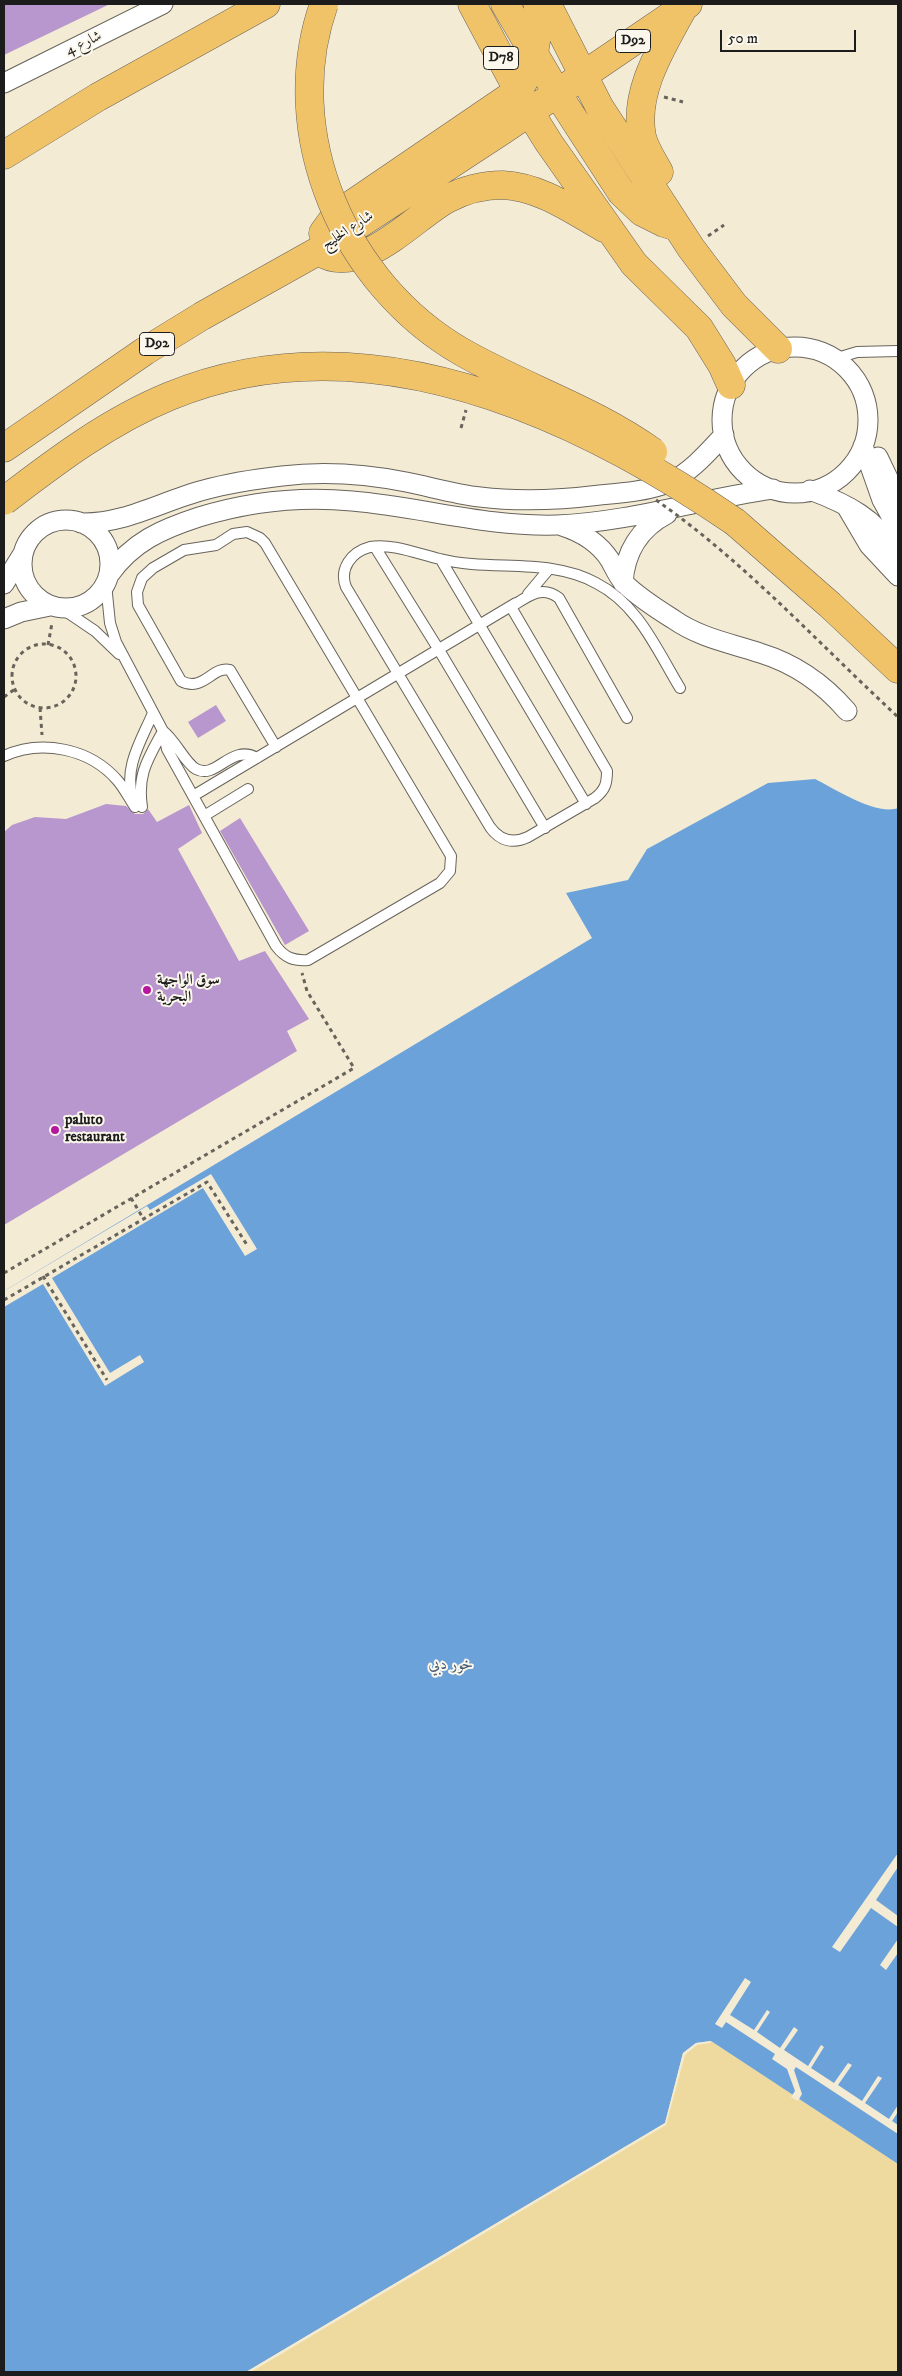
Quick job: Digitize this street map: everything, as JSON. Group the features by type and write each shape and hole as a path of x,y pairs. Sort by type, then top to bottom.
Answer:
{"main road":[{"path":"4,155 114,88 266,4"},
{"path":"324,4 312,62 311,88 315,141 326,186 340,220 353,245 377,280 400,305 440,338 485,364 590,412 616,427 691,481 735,522 830,604 898,668"},
{"path":"505,4 535,48 582,75"},
{"path":"514,4 557,93 631,203 653,218 677,227"},
{"path":"538,4 535,48 526,80 523,101 612,233 644,275 699,328 712,346 731,385"},
{"path":"547,4 600,108 677,227 729,299 778,349"},
{"path":"677,227 674,201 642,138 640,121 644,91 658,57 686,5"},
{"name":"شارع الخليج","path":"4,448 145,351 202,316 318,251 523,101 557,93 686,5"},
{"name":"D78","path":"475,7 523,101"},
{"path":"318,251 339,259 358,257 448,198 483,187 502,185 538,192 612,233"},
{"path":"4,500 112,424 171,395 203,384 267,369 333,365 399,371 432,378 538,414 616,450 657,472 735,522"}],"street":[{"name":"شارع 4","path":"4,83 164,4"},
{"path":"4,619 20,612 56,607 82,606 92,600 121,558 137,544 155,533 217,512 261,503 306,499 350,500 476,521 558,525 640,516 738,494 773,489 792,492 824,486 842,475 856,459 865,439 868,418 862,390 855,378 834,358 802,347 767,352 746,366 731,385 723,409 724,435 730,452 750,477 773,489"},
{"path":"4,584 26,544 40,528 60,520 98,523 121,519 204,490 243,481 324,474 365,476 462,494 513,500 613,494 646,489 670,482 691,468 724,435"},
{"path":"865,439 898,499"},
{"path":"865,439 882,500 898,529"},
{"path":"810,490 844,503 872,523 898,553"},
{"path":"844,503 869,545 898,576"},
{"path":"624,583 624,566 639,536 650,524 680,507"},
{"path":"81,523 91,528 105,543 109,553 107,580"},
{"path":"558,525 572,529 597,545 607,556 624,583 673,619 704,636 761,653 800,669 833,695 847,711"},
{"path":"22,554 21,565 26,585 33,594 56,607"}],"lane":[{"path":"834,358 857,352 898,351"},
{"path":"107,580 110,623 125,660 163,731 167,749 276,946 282,953 299,961 316,955 440,883 446,878 452,864 447,848 260,538 247,532 233,534 212,546 188,548 153,568 138,584 138,605 177,677 185,683 197,684 222,670 230,670 276,747"},
{"path":"376,547 545,828"},
{"path":"512,607 607,771 607,781 603,791 586,804 545,828 516,841 504,840 494,832 344,581 345,567 352,557 361,551 376,547 400,549 441,560 480,565 549,569 588,578 621,599 640,622 680,688"},
{"path":"441,560 586,804"},
{"path":"512,607 533,589 549,569"},
{"path":"193,796 537,592 551,593 559,598 627,718"},
{"path":"56,607 95,631 125,660"},
{"path":"138,807 130,791 131,767 153,713"},
{"path":"163,731 177,744 189,763 202,771 210,770 238,754 249,754 257,758"},
{"path":"138,807 143,770 163,731"},
{"path":"4,756 16,750 42,746 70,750 95,762 117,780 138,807"},
{"path":"204,816 248,789"}],"path":[{"path":"461,428 467,408"},
{"path":"652,498 684,520 744,572 898,717"},
{"path":"48,645 65,652 75,667 75,685 71,693 58,706 40,708 23,701 15,690 12,677 13,668 23,653 30,648 48,645"},
{"path":"4,697 15,690"},
{"path":"40,708 42,746"},
{"path":"4,1273 354,1068 307,991 299,961"},
{"path":"4,1300 142,1218 207,1182 247,1245"},
{"path":"131,1198 142,1218"},
{"path":"43,1276 107,1380"}],"sand":[{"path":"711,2041 898,2164 898,2372 246,2372 696,2043"}],"water":[{"name":"خور دبي","path":"815,779 868,805 889,809 898,808 898,2164 711,2041 696,2043 683,2053 665,2123 246,2372 4,2372 4,1291 592,938 566,893 628,880 647,849 768,783"}],"pier":[{"path":"211,1174 257,1249 245,1256 203,1188 52,1278 110,1373 140,1355 144,1362 105,1386 43,1284 4,1307 4,1291 147,1206 150,1210"},
{"path":"898,1853 898,1867 876,1900 898,1916 898,1927 871,1908 840,1952 832,1947"},
{"path":"898,1939 898,1953 886,1970 880,1965"},
{"path":"745,1978 751,1982 730,2015 754,2030 767,2010 770,2012 757,2032 780,2048 794,2027 798,2030 784,2050 808,2066 821,2045 824,2047 811,2068 834,2083 848,2063 852,2065 838,2085 862,2101 878,2076 882,2078 865,2103 889,2119 898,2105 898,2112 892,2121 898,2125 898,2134 796,2067 794,2070 802,2094 798,2101 791,2097 795,2091 787,2069 772,2059 775,2054 726,2022 722,2028 715,2024"},
{"path":"711,2041 710,2043 697,2045 685,2055 666,2125 251,2372 246,2372 665,2123 683,2053 696,2043"}],"building":[{"path":"4,4 110,4 4,55"},
{"path":"216,705 226,721 198,738 188,722"},
{"name":"سوق الواجهة البحرية","path":"106,804 126,806 135,814 143,814 148,809 157,822 189,805 202,833 178,849 239,961 265,951 309,1019 287,1031 297,1051 4,1225 4,832 12,825 35,817 66,819"},
{"path":"240,818 309,931 285,945 220,831"}],"place":[{"name":"سوق الواجهة البحرية","path":"147,990"},
{"name":"paluto restaurant","path":"55,1130"}]}
